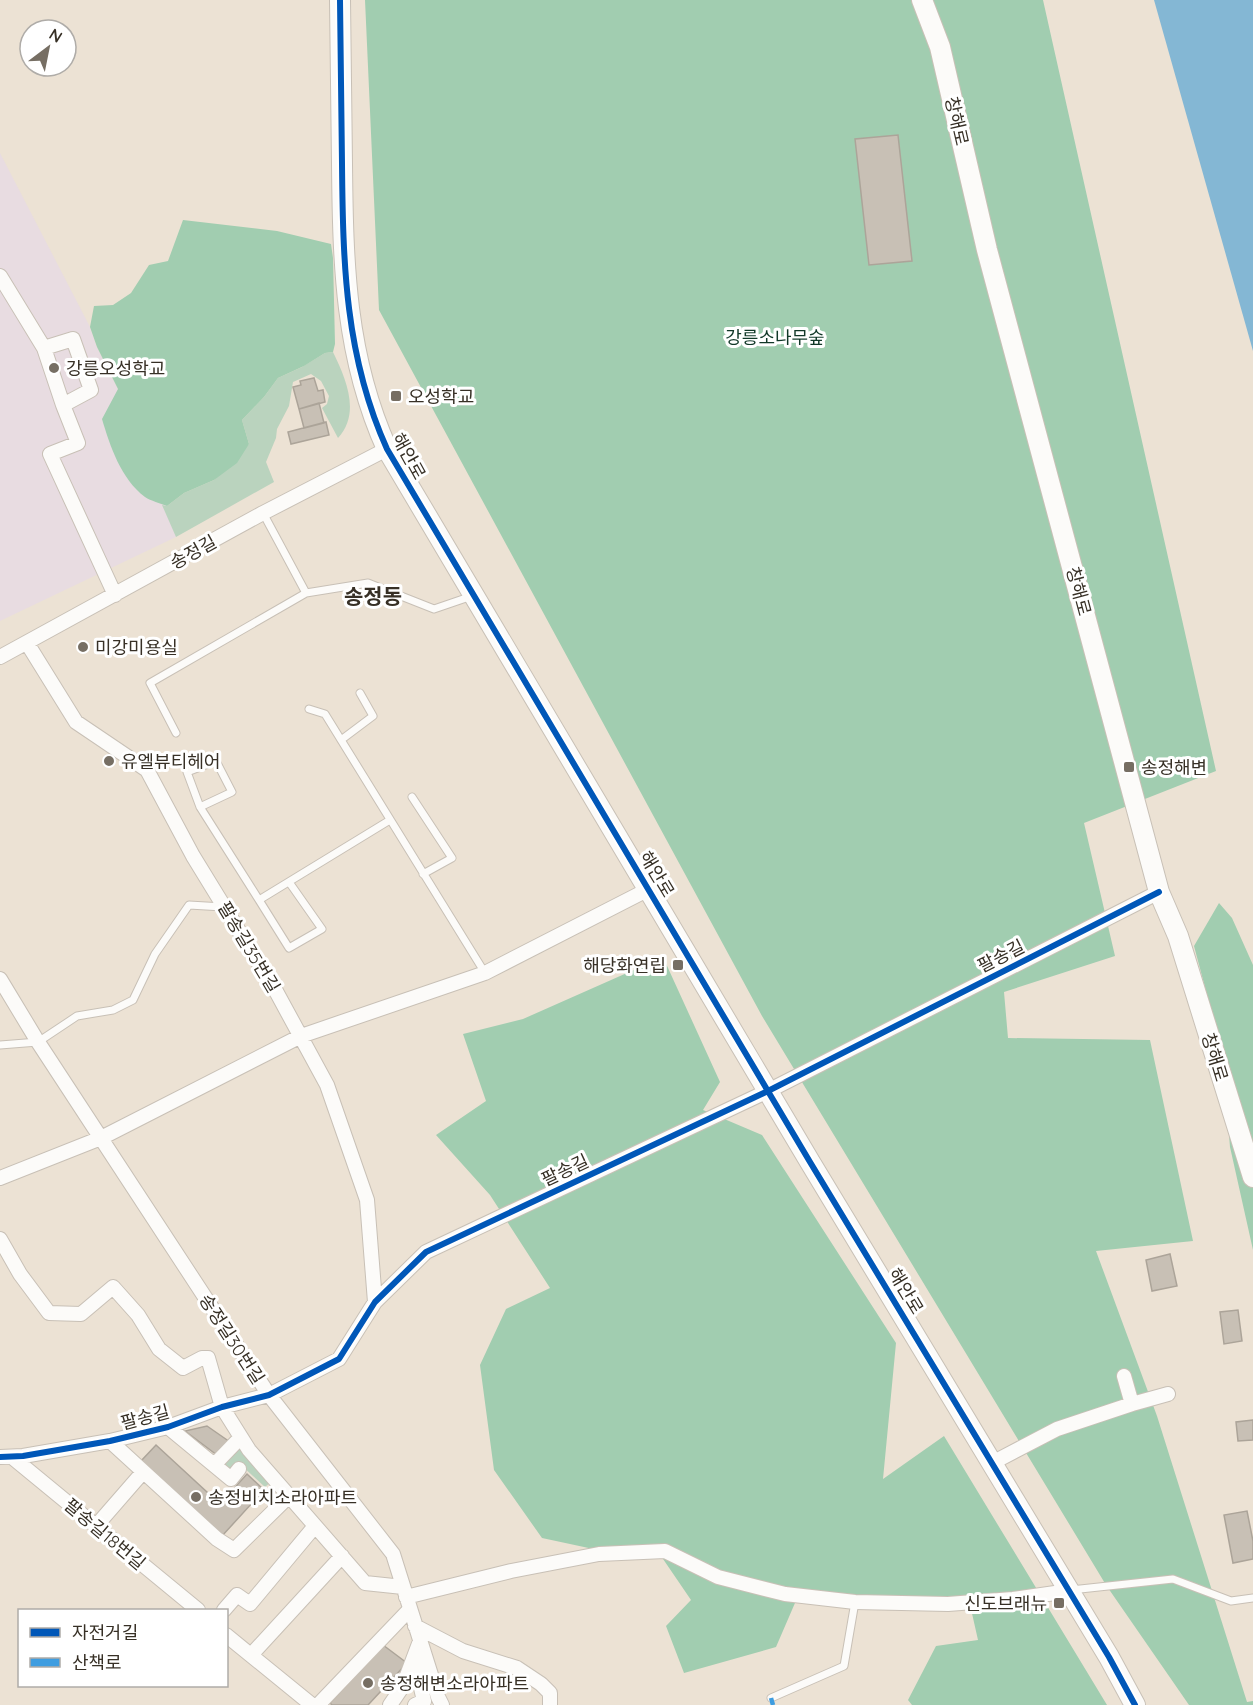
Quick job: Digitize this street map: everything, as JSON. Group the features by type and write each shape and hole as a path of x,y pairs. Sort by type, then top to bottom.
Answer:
{"street":[{"name":"해안로","path":"340,0 342,226 346,297 363,387 373,418 387,449 472,596 768,1091 1109,1656 1135,1705"},
{"name":"창해로","path":"922,0 940,47 987,250 1159,892 1178,936 1253,1177"},
{"path":"0,276 44,348 78,442 50,454 115,595"},
{"path":"44,348 73,339 91,390 63,405"},
{"name":"송정길","path":"0,657 263,513 387,449"},
{"name":"팔송길35번길","path":"27,643 76,722 147,770 193,856 277,993 327,1085 367,1200 375,1302"},
{"path":"0,1178 101,1138 301,1036 485,973 649,889"},
{"name":"팔송길","path":"6,1457 110,1442 168,1427 222,1407 269,1395 339,1359 375,1302 426,1252 768,1091 1159,892"},
{"name":"송정길30번길","path":"0,979 38,1042 269,1395 393,1554 442,1705"},
{"path":"0,1239 20,1275 49,1313 81,1314 112,1287 138,1316 159,1349 183,1368 202,1358 208,1358 222,1407 249,1450 365,1583 407,1598 512,1571 599,1554 665,1551 718,1577 785,1594 855,1602 948,1604 1013,1599 1069,1591"},
{"path":"1124,1376 1132,1404"},
{"path":"992,1463 1057,1429 1168,1394"},
{"path":"168,1427 231,1479 239,1469"},
{"path":"214,1465 241,1437"},
{"path":"110,1442 217,1539 234,1550 289,1496"},
{"name":"팔송길18번길","path":"6,1457 96,1526 196,1609"},
{"path":"96,1526 143,1472"},
{"path":"226,1609 237,1595 250,1604 315,1526"},
{"path":"251,1655 342,1556"},
{"path":"318,1705 407,1598"},
{"path":"415,1626 463,1651 517,1668 550,1693 550,1705"},
{"path":"228,1637 312,1705"},
{"path":"390,1705 404,1686 420,1641"},
{"path":"414,1658 424,1701 415,1705"}],"lane":[{"path":"263,513 306,593"},
{"path":"176,734 150,683 306,593 368,583 434,609 472,596"},
{"path":"341,740 373,716 360,693"},
{"path":"309,710 325,714 485,973"},
{"path":"201,807 232,792 216,761 187,772 201,807 289,948 322,929 289,882"},
{"path":"412,797 452,858 423,874"},
{"path":"259,900 390,820"},
{"path":"0,1045 38,1042 77,1016 113,1010 133,1000 154,954 189,905 224,907"},
{"path":"1069,1591 1173,1579 1231,1601 1253,1598"},
{"path":"771,1698 844,1666 855,1602"}],"shaded area":[{"name":"강릉오성학교","path":"0,153 90,327 97,347 118,389 114,400 167,506 176,537 0,621"}],"green space":[{"name":"강릉소나무숲","path":"365,0 1043,0 1216,771 1084,823 1115,956 1004,992 1008,1038 1150,1040 1193,1241 1096,1251 1157,1416 1247,1702 1253,1701 1253,1705 1189,1705 1106,1585 762,1016 379,310"},
{"path":"183,220 277,231 331,244 335,344 333,352 325,353 278,378 242,420 249,444 237,463 214,480 184,493 167,506 147,498 137,490 123,472 113,451 102,419 118,389 97,347 90,327 94,306 113,305 131,293 149,265 168,261"},
{"path":"333,352 346,384 350,407 349,418 338,438 322,408 327,404 329,396 321,381 311,374 293,382 289,406 277,429 276,438 266,462 274,482 176,537 162,505 167,506 184,493 214,480 249,444 242,420 278,378 325,353"},
{"path":"1219,903 1232,918 1253,965 1253,1250 1230,1147 1222,1051 1194,946"},
{"path":"663,957 720,1082 703,1110 762,1135 896,1343 883,1479 944,1436 1107,1705 912,1705 908,1700 936,1646 978,1640 971,1609 798,1596 776,1647 684,1673 666,1626 691,1600 661,1556 612,1553 542,1538 494,1470 480,1365 506,1309 550,1288 490,1195 436,1135 486,1101 463,1034 523,1019"},
{"path":"237,1447 273,1480 265,1487 241,1465 232,1474 221,1464"}],"water":[{"path":"1154,0 1253,0 1253,351"}],"building":[{"path":"898,135 912,261 869,265 855,139"},
{"path":"314,378 318,391 323,390 325,402 299,409 293,387 301,385 300,381"},
{"path":"319,403 324,423 304,428 299,409"},
{"path":"326,422 329,435 291,444 288,432"},
{"path":"1170,1254 1177,1286 1152,1291 1146,1260"},
{"path":"1238,1310 1242,1341 1224,1344 1220,1312"},
{"path":"1253,1420 1253,1440 1238,1441 1236,1422"},
{"path":"207,1426 230,1442 217,1455 185,1431"},
{"name":"송정비치소라아파트","path":"156,1445 220,1504 247,1474 264,1490 222,1536 141,1461"},
{"path":"1247,1511 1253,1541 1253,1559 1233,1563 1224,1515"},
{"name":"송정해변소라아파트","path":"383,1645 407,1663 368,1705 332,1705 330,1703"}],"marked path":[{"path":"771,1698 773,1705"}],"cycle path":[{"path":"340,0 342,201 349,309 362,379 387,449 810,1162 1109,1657 1135,1705"},
{"path":"0,1457 23,1456 110,1441 168,1427 222,1407 269,1395 339,1359 375,1302 426,1252 768,1091 1159,892"}],"place":[{"name":"강릉오성학교","path":"54,368"},
{"name":"오성학교","path":"396,396"},
{"name":"미강미용실","path":"83,647"},
{"name":"유엘뷰티헤어","path":"109,761"},
{"name":"송정해변","path":"1129,767"},
{"name":"해당화연립","path":"678,965"},
{"name":"송정비치소라아파트","path":"196,1497"},
{"name":"신도브래뉴","path":"1059,1603"},
{"name":"송정해변소라아파트","path":"368,1683"}],"district":[{"name":"송정동","path":"373,596"}]}
